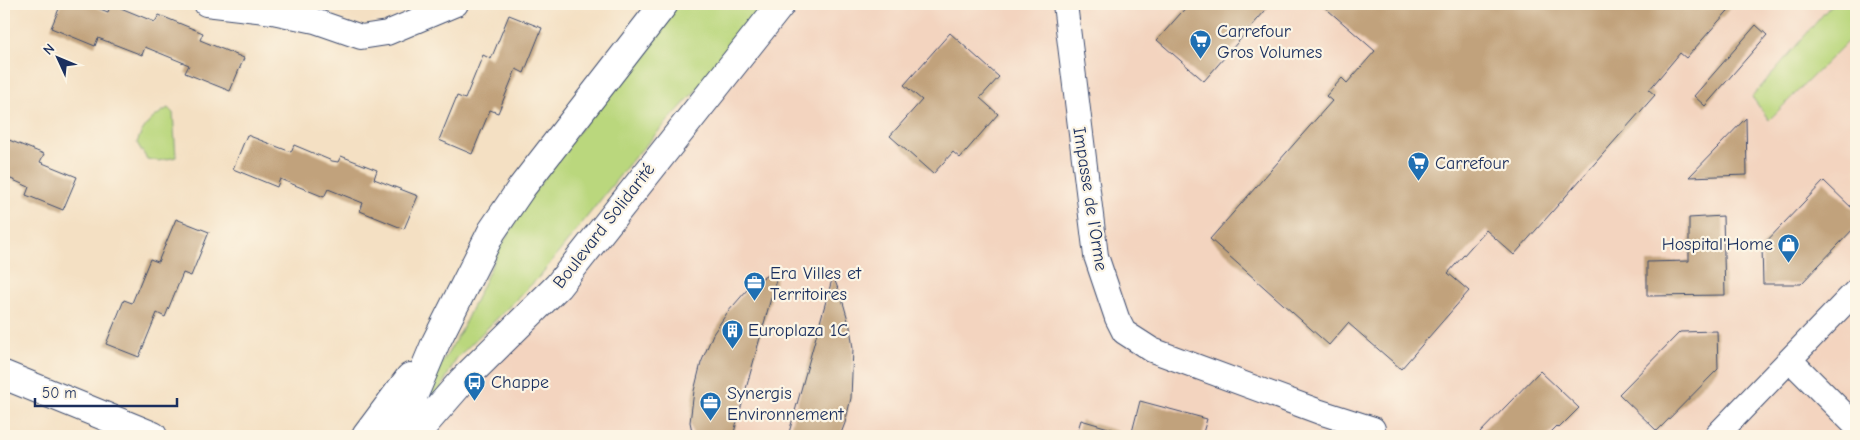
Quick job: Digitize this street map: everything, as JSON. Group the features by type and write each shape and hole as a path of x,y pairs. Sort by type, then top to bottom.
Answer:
{"main road":[{"path":"391,436 404,418 436,342 492,231 512,201 664,4"},
{"name":"Boulevard Solidarité","path":"414,436 462,381 558,286 781,4"},
{"path":"366,436 436,342"},
{"path":"4,375 148,436"}],"street":[{"path":"206,4 273,12 315,21 361,37 387,33 456,4"},
{"name":"Impasse de l'Orme","path":"1065,4 1096,256 1110,301 1124,332 1152,350 1320,412 1373,429"},
{"path":"1716,436 1856,291"},
{"path":"1790,360 1856,426"}],"shaded area":[{"path":"345,4 388,4 384,13"},
{"path":"781,4 1856,4 1856,436 420,436"}],"green space":[{"path":"678,4 768,4 702,84 633,159 540,276 456,359 441,388 408,420 461,331 501,246 532,195 572,140"},
{"path":"1832,4 1856,4 1856,33 1769,120 1752,97"},
{"path":"168,108 173,113 176,157 158,161 147,159 137,143 139,137 149,122"}],"building":[{"path":"61,4 87,4 108,12 111,4 155,22 159,15 203,33 200,40 244,58 230,91 185,73 189,65 145,47 142,55 98,38 95,46 51,28"},
{"name":"Carrefour Gros Volumes","path":"1189,4 1271,4 1204,81 1157,40"},
{"name":"Carrefour","path":"1321,4 1734,4 1686,58 1680,53 1649,90 1655,95 1514,255 1486,230 1448,273 1469,291 1401,369 1348,323 1329,345 1210,239 1332,101 1326,96 1342,78 1347,83 1375,51"},
{"path":"509,15 542,28 524,73 516,69 498,113 490,110 472,154 439,140 457,96 465,99 483,55 491,59"},
{"path":"1756,25 1767,35 1705,106 1694,96"},
{"path":"950,33 999,77 980,98 998,114 960,158 953,152 933,174 890,136 922,100 904,85"},
{"path":"1746,118 1747,175 1689,177"},
{"path":"247,135 291,152 294,145 332,161 338,162 341,156 377,170 374,179 418,196 404,229 360,211 363,203 328,189 324,197 280,179 277,187 233,169"},
{"path":"4,138 44,154 40,162 77,177 63,210 26,195 29,187 4,176"},
{"path":"1824,181 1856,212 1856,226 1801,284 1763,284 1762,246"},
{"path":"1723,216 1725,295 1647,296 1647,262 1689,261 1689,218"},
{"path":"176,219 209,232 191,276 183,273 165,317 157,313 139,357 106,344 124,300 132,303 150,259 158,262"},
{"name":"Europlaza 1C","path":"779,269 733,436 693,436 690,422 694,391 701,363 713,334 727,313 753,283"},
{"path":"833,276 850,327 853,349 851,398 845,423 840,436 788,436"},
{"path":"1717,331 1718,369 1657,431 1619,394 1680,332"},
{"path":"1540,371 1579,408 1559,428 1557,426 1547,436 1477,436"},
{"path":"1140,401 1207,419 1202,436 1131,436"},
{"path":"1081,420 1122,432 1122,436 1076,436"}],"place":[{"name":"Carrefour Gros Volumes","path":"1201,60"},
{"name":"Carrefour","path":"1419,182"},
{"name":"Hospital'Home","path":"1789,263"},
{"name":"Era Villes et Territoires","path":"754,302"},
{"name":"Europlaza 1C","path":"732,349"},
{"name":"Chappe","path":"475,401"},
{"name":"Synergis Environnement","path":"711,422"}]}
